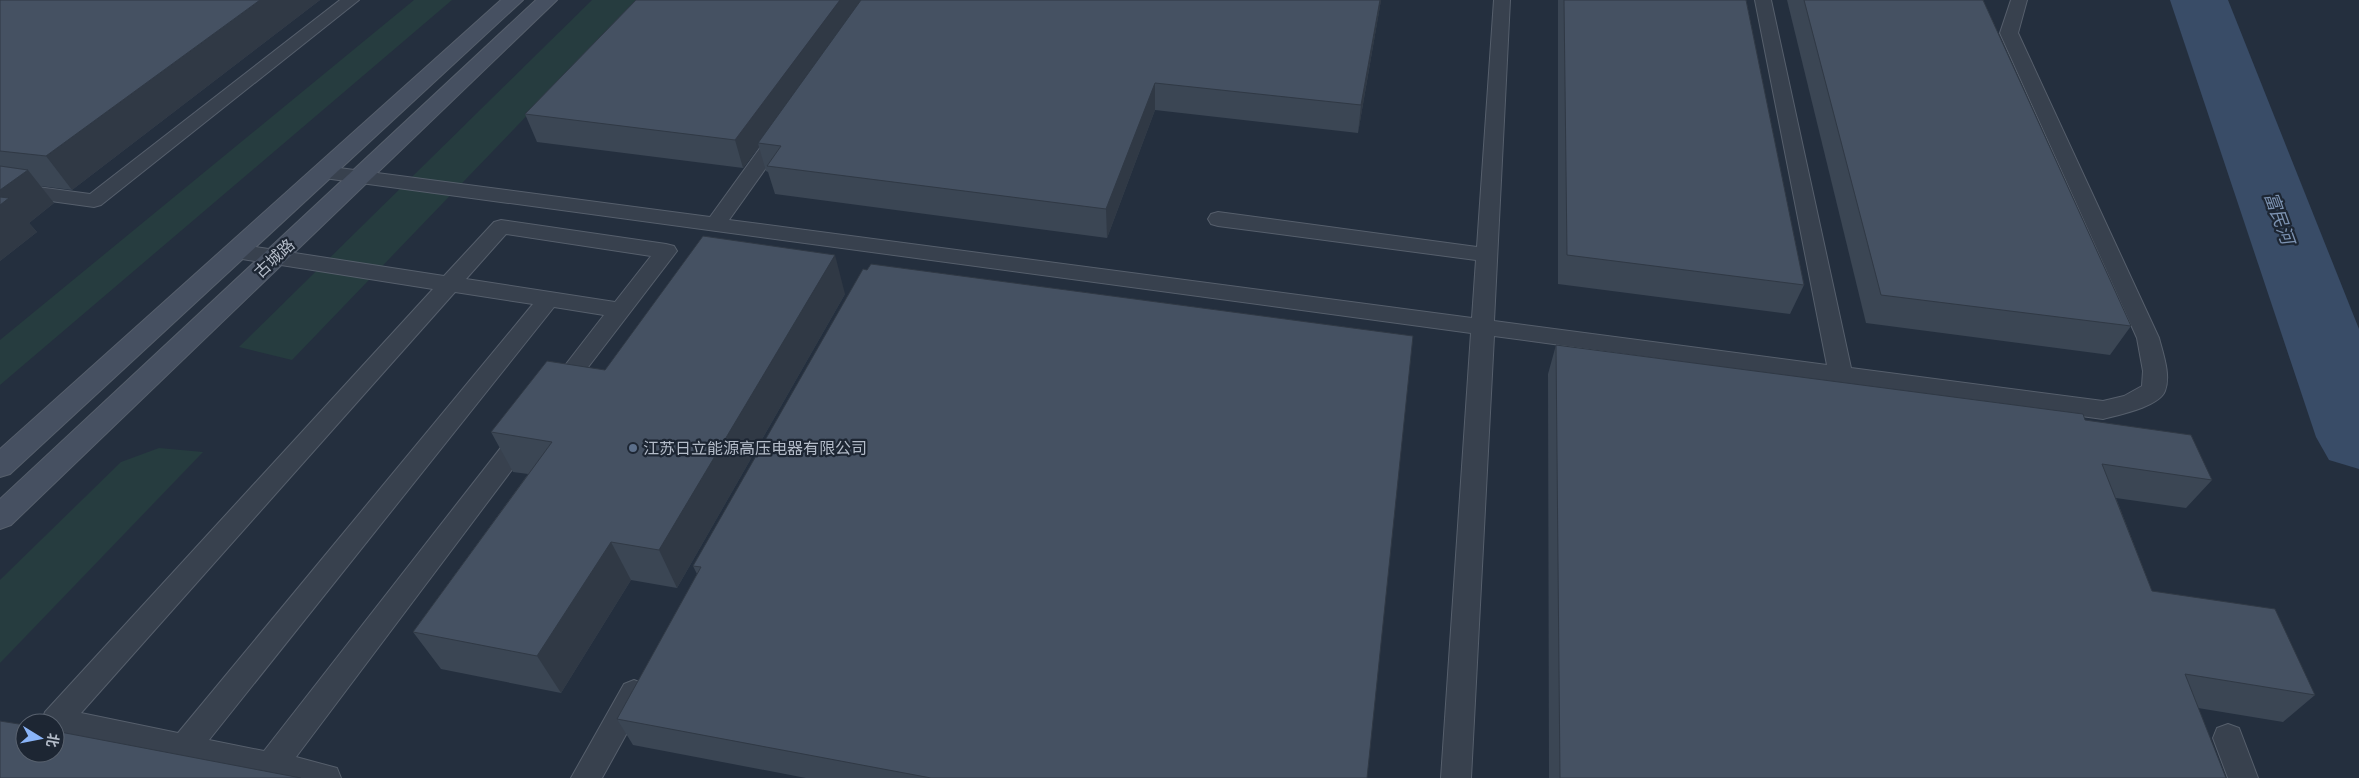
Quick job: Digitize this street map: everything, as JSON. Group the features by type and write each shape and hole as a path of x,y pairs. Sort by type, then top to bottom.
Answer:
{"main road":[{"name":"古城路","path":"0,466 513,0"},
{"name":"古城路","path":"0,516 547,0"}],"lane":[{"path":"0,188 94,201 351,0"},
{"path":"1456,778 1502,0"},
{"path":"1763,0 1842,375"},
{"path":"324,172 2103,410 2131,403 2154,390 2155,371 2148,338 2009,33 2019,0"},
{"path":"716,224 790,120"},
{"path":"1218,219 1487,255"},
{"path":"271,766 666,250 501,227 55,721 326,778"},
{"path":"870,273 885,246"},
{"path":"236,251 620,310"},
{"path":"184,748 549,299"},
{"path":"586,778 645,674"},
{"path":"2228,738 2243,778"}],"green space":[{"path":"414,0 452,0 0,385 0,340"},
{"path":"592,0 638,0 292,360 239,347"},
{"path":"159,448 203,452 0,663 0,580 121,462"}],"building":[{"path":"0,0 260,0 46,156 0,151"},
{"path":"636,0 840,0 735,140 525,114"},
{"path":"861,0 1380,0 1361,105 1155,83 1106,209 767,166 781,146 758,143"},
{"path":"1564,0 1746,0 1804,285 1567,255"},
{"path":"1804,0 1983,0 2131,326 1881,295"},
{"path":"0,166 28,170 0,190"},
{"path":"0,197 9,198 0,205"},
{"path":"703,236 835,255 659,550 611,542 537,656 413,632 552,442 491,432 547,361 605,370"},
{"path":"871,264 1413,336 1367,778 931,778 617,719 701,567 693,566 863,269 867,270"},
{"path":"1556,345 2083,414 2085,420 2191,435 2212,480 2102,464 2152,591 2275,609 2315,695 2185,674 2226,778 1560,778"},
{"path":"0,721 15,723 15,763 65,763 65,733 301,778 0,778"}],"waterway":[{"name":"富民河","path":"2199,0 2359,437"}],"place":[{"name":"江苏日立能源高压电器有限公司","path":"633,448"}]}
